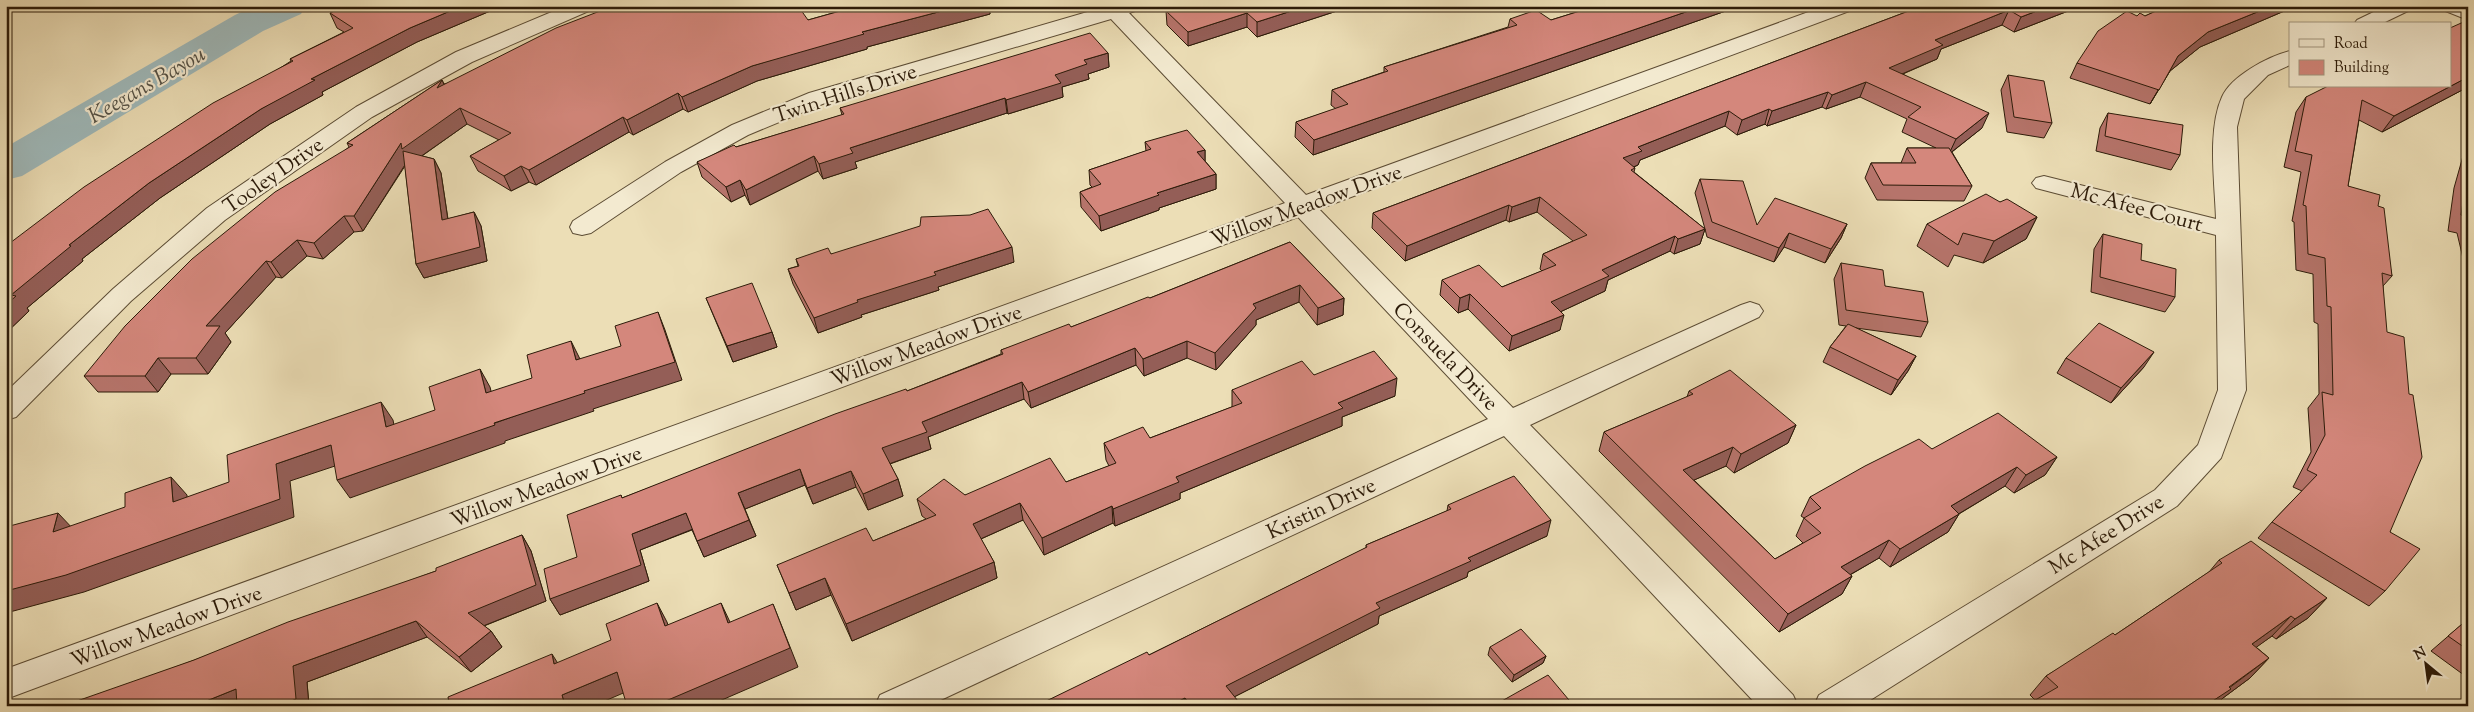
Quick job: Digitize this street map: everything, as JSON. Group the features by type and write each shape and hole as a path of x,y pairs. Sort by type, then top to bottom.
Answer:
{"street":[{"name":"Tooley Drive","path":"6,410 122,295 216,214 364,112 464,57 584,6"},
{"name":"Willow Meadow Drive","path":"6,684 1846,6"},
{"path":"2368,22 2403,6"},
{"path":"2450,6 2468,14"},
{"name":"Consuela Drive","path":"1118,8 1302,206 1782,706"},
{"name":"Twin Hills Drive","path":"582,227 673,167 740,130 817,98 1118,8"},
{"name":"Mc Afee Drive","path":"1831,706 2166,498 2211,450 2232,390 2230,231 2226,127 2233,97 2260,70 2289,57"},
{"name":"Mc Afee Court","path":"2044,183 2230,231"},
{"name":"Kristin Drive","path":"892,706 1750,311"}],"building":[{"path":"346,6 462,6 410,28 311,79 315,80 261,109 149,183 69,245 71,246 11,295 16,296 6,305 6,246 84,187 213,103 293,61 290,59 353,28 330,13"},
{"path":"613,6 798,6 808,20 851,8 850,6 961,6 862,32 864,34 752,66 682,97 678,93 627,120 623,117 529,170 521,166 504,176 470,156 511,133 460,108 402,149 401,143 354,216 344,216 314,243 297,240 271,262 266,261 206,326 220,326 196,358 158,358 145,376 84,376 125,326 192,259 275,192 353,145 347,143 442,80 437,88 556,28"},
{"path":"1182,6 1307,6 1257,22 1247,13 1188,32 1166,11"},
{"path":"1596,6 1703,6 1314,140 1296,122 1348,104 1332,90 1388,71 1384,67 1517,25 1510,19 1536,10 1551,20"},
{"path":"1922,6 2050,6 2021,17 2009,10 1935,40 1943,45 1889,68 1989,113 1956,139 1908,117 1921,107 1866,82 1832,95 1828,92 1772,111 1769,109 1742,120 1729,111 1638,147 1642,151 1623,158 1635,168 1631,170 1705,229 1678,239 1675,236 1602,270 1609,276 1551,302 1564,315 1512,336 1470,294 1460,298 1442,280 1479,265 1502,287 1556,265 1543,254 1587,235 1540,197 1512,207 1509,205 1407,246 1373,213"},
{"path":"2167,6 2272,6 2208,32 2178,56 2159,90 2077,63 2098,31 2127,11 2137,16 2140,13 2145,16"},
{"path":"2468,20 2468,77 2452,85 2452,27"},
{"path":"1090,33 1108,53 1084,60 1087,64 1055,75 1061,83 1006,100 1005,98 850,148 853,153 819,164 814,156 746,190 740,180 726,187 697,162 734,145 736,147 844,114 840,108"},
{"path":"2008,75 2044,81 2052,123 2014,117"},
{"path":"2324,88 2447,88 2394,116 2362,100 2348,186 2380,195 2378,206 2384,208 2392,276 2382,273 2387,332 2404,337 2409,394 2413,395 2422,457 2390,532 2420,549 2385,591 2272,522 2317,475 2307,470 2325,435 2322,392 2333,395 2331,307 2327,306 2325,258 2308,254 2306,206 2303,205 2312,155 2295,151 2306,97"},
{"path":"2108,113 2183,125 2180,155 2105,136"},
{"path":"1187,130 1205,150 1197,152 1216,174 1157,193 1159,195 1099,216 1080,192 1101,184 1089,170 1151,149 1145,142"},
{"path":"1907,148 1949,148 1972,186 1883,185 1871,163 1916,163"},
{"path":"403,151 434,159 442,220 474,212 480,247 416,264"},
{"path":"2468,169 2468,217 2461,215"},
{"path":"1700,179 1743,181 1757,225 1775,198 1847,224 1831,249 1789,233 1779,248 1712,222"},
{"path":"1986,194 2000,202 2007,199 2037,217 1994,241 1963,233 1958,245 1927,224"},
{"path":"988,209 1012,247 934,272 936,275 857,300 858,302 814,318 788,269 799,266 796,259 828,248 831,254 920,226 921,217 970,215"},
{"path":"2103,234 2142,244 2141,260 2176,269 2175,297 2100,277"},
{"path":"1290,242 1344,298 1318,308 1300,285 1253,304 1256,308 1215,353 1187,341 1143,359 1135,348 1028,392 1022,382 922,422 927,432 882,448 898,479 863,494 851,471 807,488 800,469 738,493 749,520 697,541 686,513 632,534 641,565 550,599 544,569 577,557 567,515 621,495 622,498 835,414 906,389 907,391 1003,354 1001,350 1069,324 1071,327 1148,297 1150,298"},
{"path":"1841,263 1883,270 1885,286 1923,292 1928,322 1846,310"},
{"path":"752,283 772,332 727,346 706,298"},
{"path":"658,312 675,362 584,391 585,393 494,423 495,425 337,480 331,445 276,464 280,499 66,575 6,591 6,527 58,513 53,532 125,507 125,493 171,477 173,502 229,482 227,455 381,402 386,427 435,410 429,387 480,369 486,393 532,378 527,355 571,341 576,360 621,346 615,326"},
{"path":"2099,323 2154,352 2121,388 2066,358"},
{"path":"1848,324 1916,356 1898,380 1830,347"},
{"path":"1374,351 1397,378 1338,403 1343,408 1176,477 1179,482 1113,509 1112,506 1042,538 1020,503 973,524 994,562 846,624 825,578 789,593 777,565 866,528 873,541 936,515 917,499 944,479 965,495 1050,458 1066,482 1116,463 1104,443 1143,427 1150,438 1242,403 1232,390 1302,361 1314,375"},
{"path":"1730,370 1796,425 1741,454 1733,447 1683,470 1775,559 1821,533 1804,518 1821,508 1810,497 1865,466 1919,439 1932,449 1998,413 2057,457 2026,475 2017,467 1951,506 1959,514 1900,549 1889,540 1841,567 1852,576 1788,614 1604,432 1693,394 1689,391"},
{"path":"1514,476 1551,520 1468,558 1471,561 1376,603 1380,608 1226,686 1242,706 1191,706 1185,698 1169,706 1036,706 1147,652 1149,655 1367,547 1366,545 1451,509 1448,505"},
{"path":"522,535 536,585 468,613 491,631 459,657 416,621 293,666 296,699 279,706 237,706 236,689 194,706 70,706 77,703 77,701 194,660 288,622 436,571 436,568"},
{"path":"2251,541 2327,598 2295,619 2291,616 2252,644 2269,658 2229,687 2231,689 2205,706 2025,706 2058,687 2046,676 2113,633 2115,635 2222,563 2219,560"},
{"path":"657,603 665,626 721,603 728,623 773,604 790,648 654,706 627,706 617,672 562,695 565,706 440,706 449,703 448,697 552,654 554,664 611,640 606,624"},
{"path":"2468,619 2468,650 2448,636"},
{"path":"1521,629 1546,656 1514,675 1490,647"},
{"path":"1548,675 1574,706 1493,706"},
{"path":"2468,700 2468,706 2460,706"}],"waterway":[{"name":"Keegans Bayou","path":"6,166 249,23 287,6"}]}
